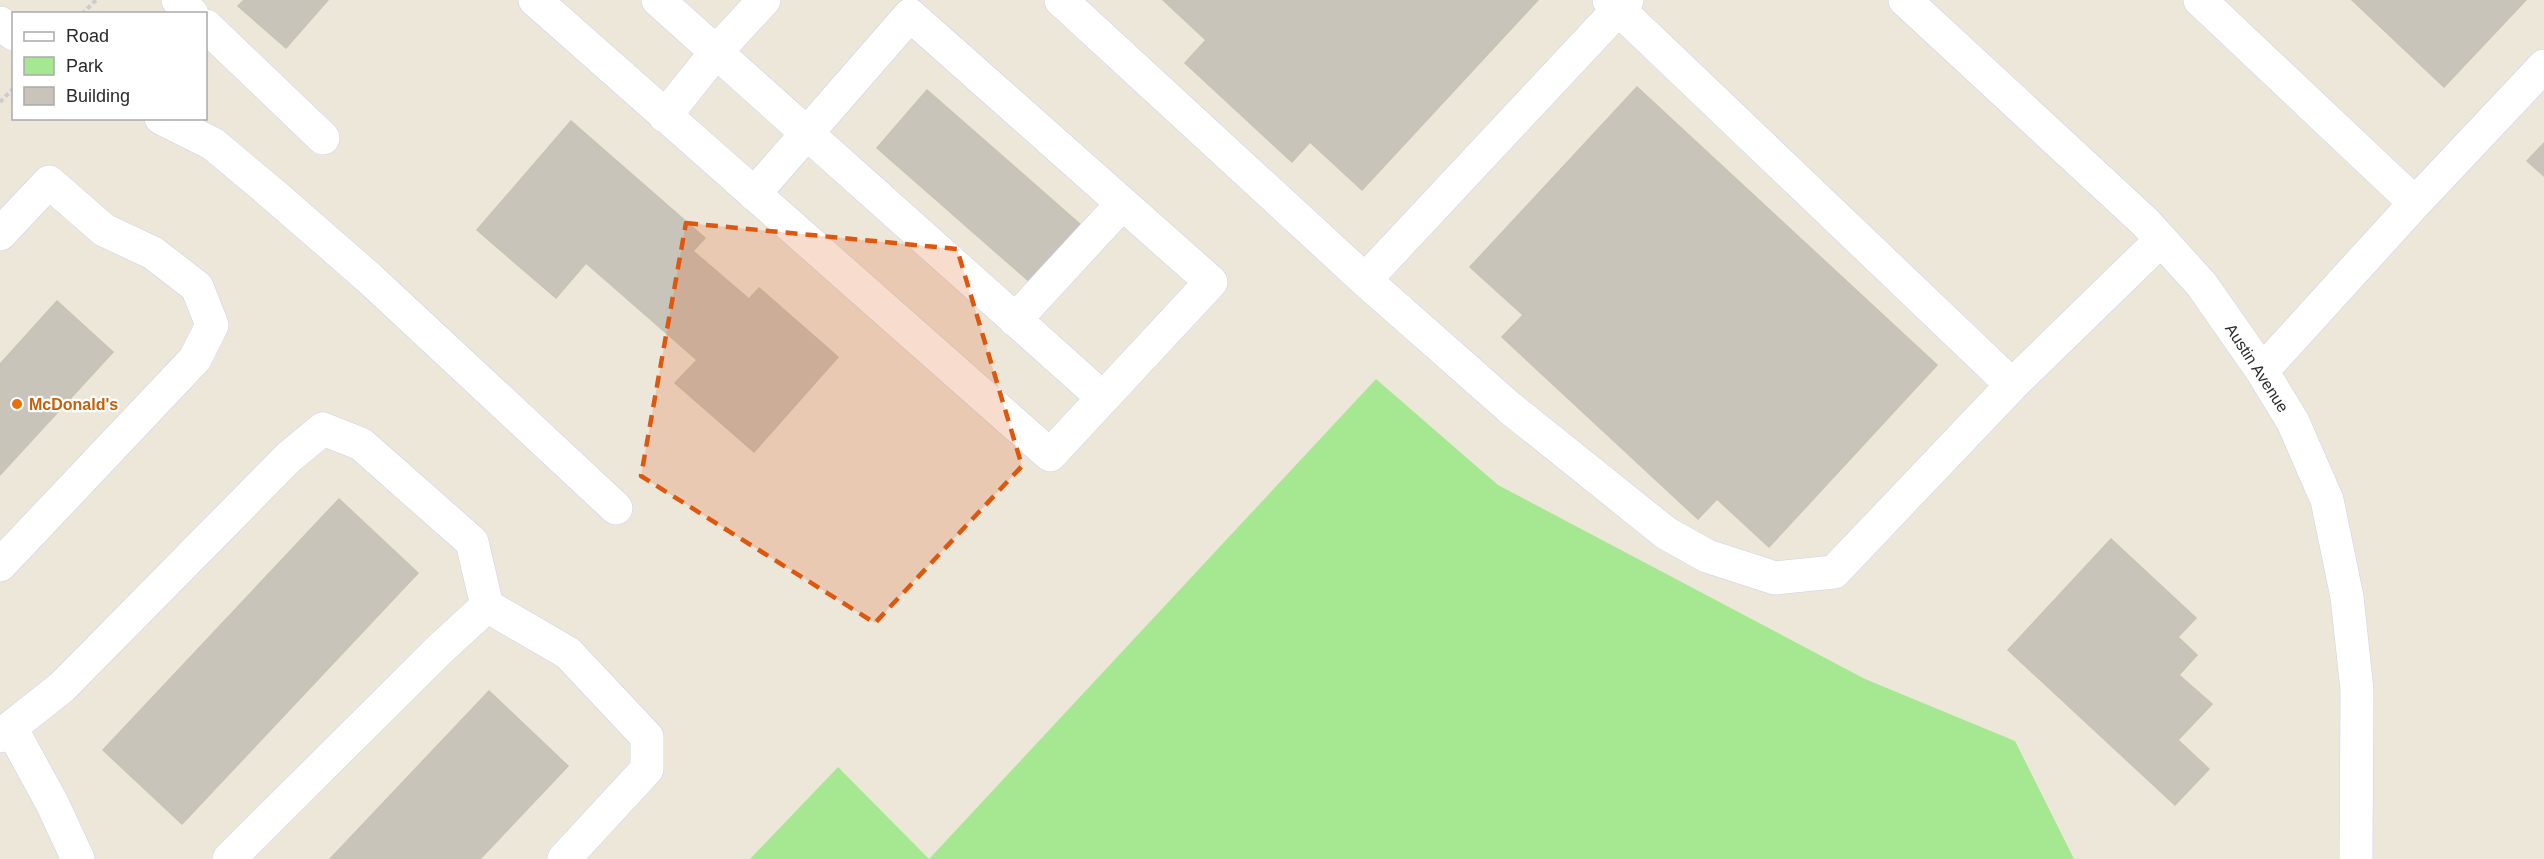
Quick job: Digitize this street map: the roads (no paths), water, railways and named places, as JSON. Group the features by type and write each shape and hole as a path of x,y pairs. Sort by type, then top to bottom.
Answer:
{"street":[{"path":"178,0 190,12"},
{"path":"535,0 665,116 1050,455 1211,282 910,15 754,194"},
{"path":"658,0 1103,398"},
{"path":"665,116 716,51 764,0"},
{"path":"1061,0 1365,280 1510,408 1588,468 1666,534 1707,556 1775,578 1834,572 2012,385 2161,240"},
{"name":"Austin Avenue","path":"1905,0 2145,222 2202,285 2262,371 2293,422 2326,500 2347,597 2356,690 2356,859"},
{"path":"2199,0 2415,203"},
{"path":"1365,280 1618,3 2012,385"},
{"path":"0,23 12,32"},
{"path":"207,27 323,138"},
{"path":"2262,371 2544,66"},
{"path":"165,120 213,144 275,196 368,277 616,508"},
{"path":"0,234 49,182 104,230 153,253 196,287 212,325 195,359 0,565"},
{"path":"1015,320 1122,204"},
{"path":"78,859 52,802 5,732 62,687 289,457 323,429 361,444 472,542 487,606 568,654 647,737 647,769 564,859"},
{"path":"229,859 487,606"}],"place":[{"name":"McDonald's","path":"17,404"}]}
